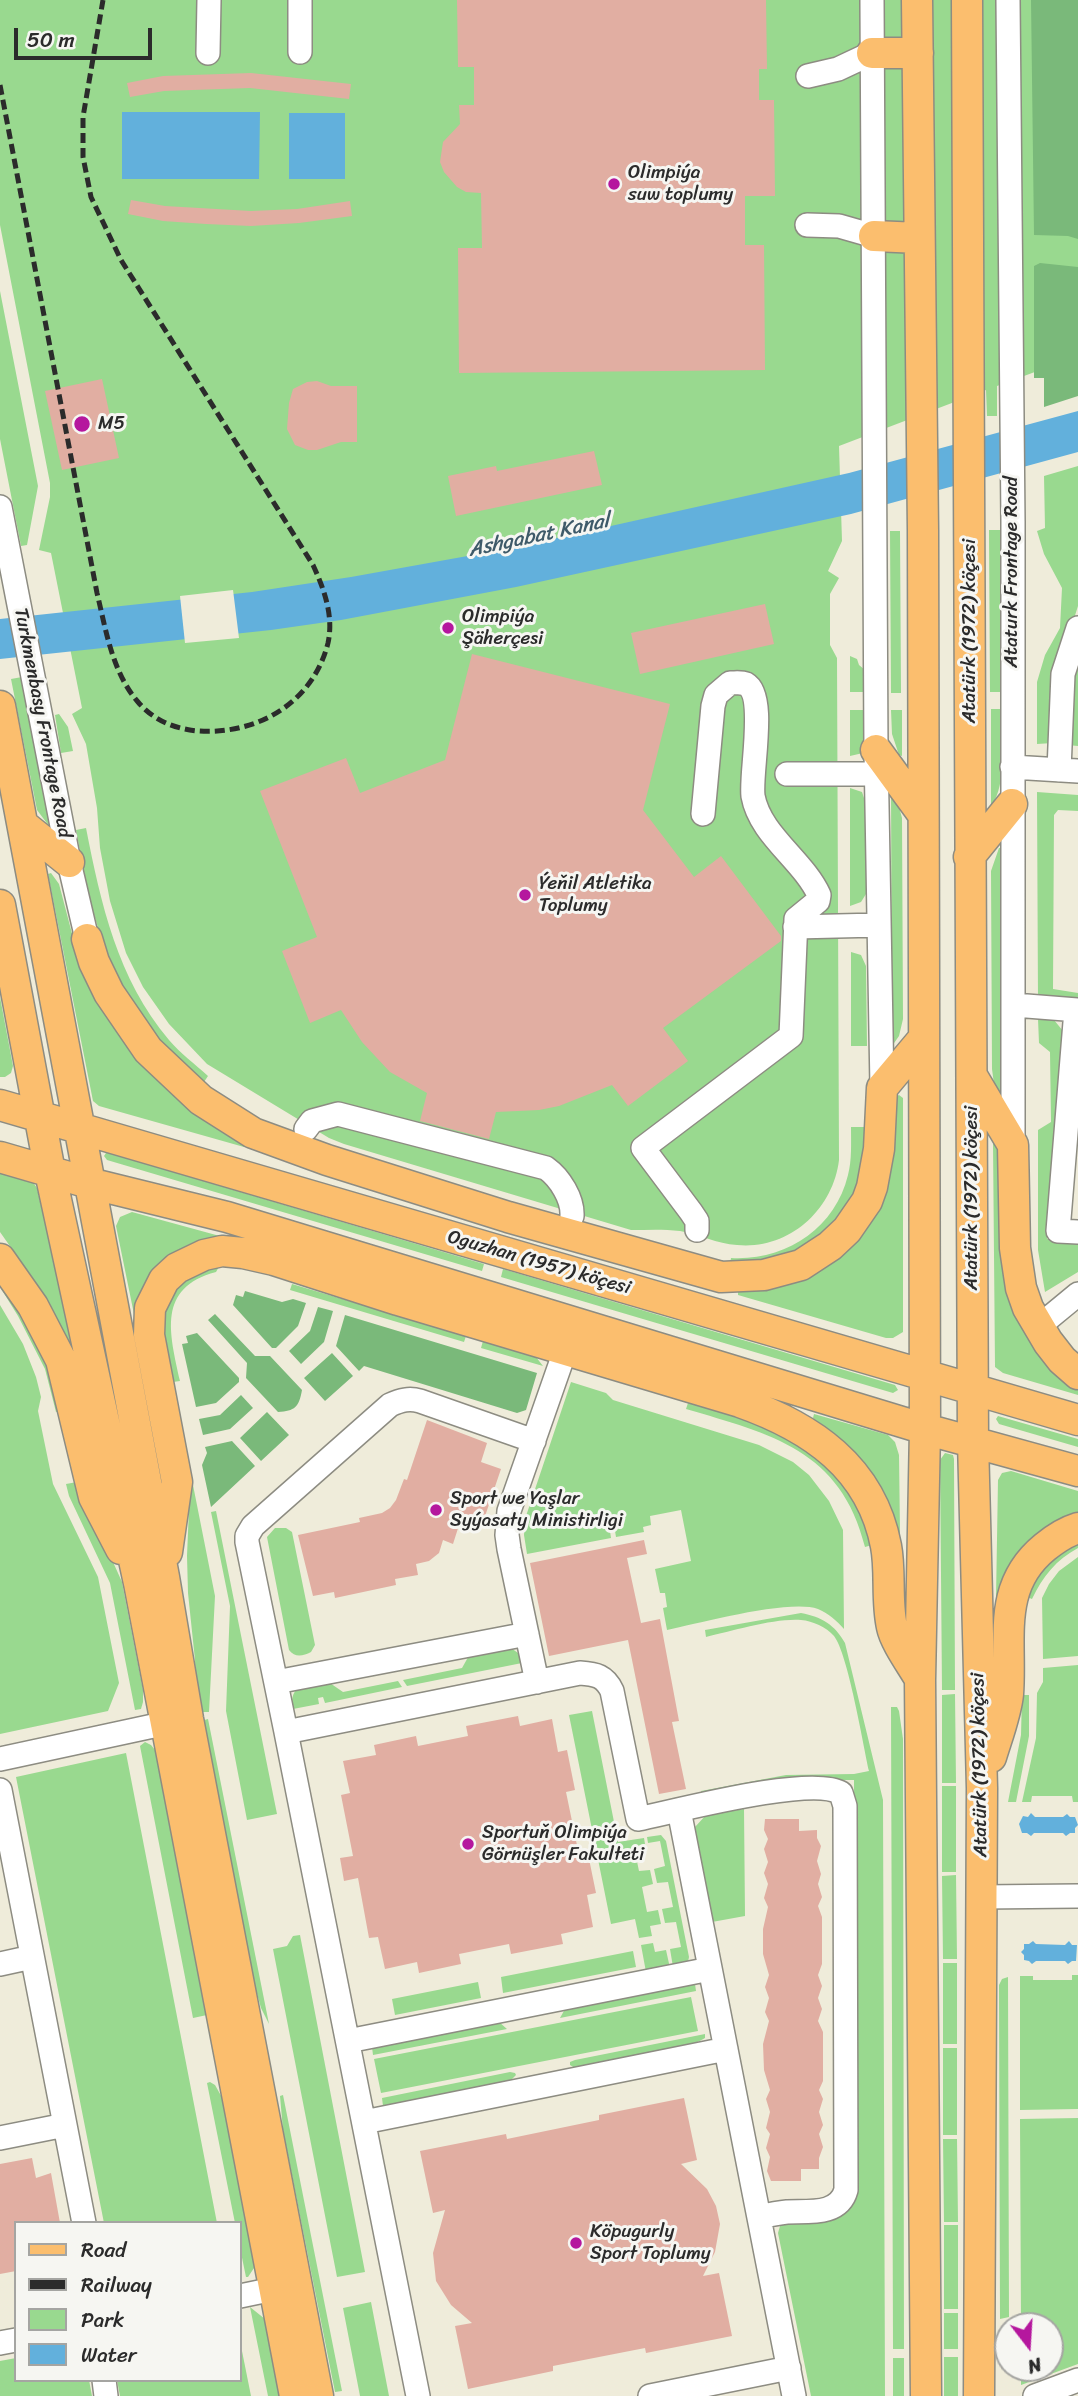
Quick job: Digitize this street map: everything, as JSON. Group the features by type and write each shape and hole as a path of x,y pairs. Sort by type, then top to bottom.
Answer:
{"main road":[{"path":"917,0 923,530 925,1429 920,1680 926,2396"},
{"name":"Atatürk (1972) köçesi","path":"967,0 973,1390 982,1788 979,2396"},
{"path":"872,53 918,53"},
{"path":"874,236 919,238"},
{"path":"2,718 89,1184 151,1580 176,1721 286,2286 318,2396"},
{"path":"876,762 922,813"},
{"path":"969,857 1012,804"},
{"path":"23,825 69,862"},
{"path":"0,905 50,1172 151,1580"},
{"path":"87,939 94,962 109,993 135,1033 167,1070 201,1100 245,1128 272,1141 391,1180 721,1277 739,1278 784,1272 816,1257 847,1230 858,1216 872,1187 879,1149 882,1088 924,1038"},
{"path":"971,1074 1013,1145 1016,1248 1021,1288 1038,1327 1062,1360 1075,1367"},
{"name":"Oguzhan (1957) köçesi","path":"0,1105 1078,1420"},
{"path":"0,1157 89,1184 227,1217 925,1429 1078,1471"},
{"path":"391,1180 438,1233"},
{"path":"151,1580 177,1482 149,1335 149,1320 155,1294 164,1280 177,1268 204,1255 222,1251 243,1253 274,1260 773,1413 823,1443 849,1469 866,1494 879,1522 887,1548 892,1629 920,1680"},
{"path":"542,1264 639,1255"},
{"path":"0,1259 33,1306 61,1360 94,1497 151,1580"},
{"path":"398,1300 486,1295"},
{"path":"612,1333 664,1379"},
{"path":"982,1788 1008,1696 1009,1611 1014,1589 1023,1571 1040,1551 1056,1538 1078,1528"},
{"path":"286,2286 295,2396"}],"street":[{"path":"208,53 209,0"},
{"path":"300,0 300,52"},
{"path":"872,0 876,762 882,1088"},
{"name":"Ataturk Frontage Road","path":"1008,0 1013,521 1013,1145"},
{"path":"808,76 838,69 872,53"},
{"path":"807,225 839,226 874,236"},
{"name":"Turkmenbasy Frontage Road","path":"0,506 69,862 87,939"},
{"path":"1013,766 1069,771 1063,674 1078,628"},
{"path":"697,1230 697,1221 643,1148 791,1036 796,919 818,901 819,895 763,820 756,805 753,787 757,707 752,690 747,684 730,683 716,695 702,814"},
{"path":"787,774 876,762"},
{"path":"795,927 879,925"},
{"path":"1014,1005 1077,1010 1058,1231 1078,1232"},
{"path":"306,1129 312,1121 338,1114 547,1168 571,1202 572,1216"},
{"path":"1038,1327 1078,1294"},
{"path":"537,1682 509,1549 507,1524 509,1511 565,1351"},
{"path":"418,2396 247,1542 250,1530 257,1521 390,1405 398,1401 420,1401 534,1441"},
{"path":"276,1682 527,1634"},
{"path":"286,1732 580,1673 602,1676 612,1691 638,1819 788,1789 835,1790 844,1799 846,2190 844,2197 837,2204 825,2210 759,2217"},
{"path":"0,1759 176,1721"},
{"path":"0,1790 84,2221"},
{"path":"679,1811 794,2396"},
{"path":"982,1896 1078,1896"},
{"path":"0,1964 32,1957"},
{"path":"348,2041 710,1969"},
{"path":"364,2122 726,2049"},
{"path":"0,2138 65,2125"},
{"path":"242,2296 286,2286"},
{"path":"650,2396 789,2368"},
{"path":"1035,2396 1078,2380"}],"green space":[{"name":"Olimpiýa Şäherçesi","path":"0,0 1078,0 1078,356 997,386 997,416 987,416 986,390 839,446 842,541 828,571 839,578 830,594 830,645 837,658 839,1160 828,1195 818,1210 791,1233 756,1245 737,1245 680,1231 631,1230 344,1144 329,1138 207,1064 169,1024 143,987 126,953 110,901 86,744 72,714 82,708 51,553 39,550 50,497 50,483 0,225"},
{"path":"1031,0 1078,0 1078,239 1034,235"},
{"path":"1040,263 1078,267 1078,396 1044,407 1044,378 1034,378 1034,266"},
{"path":"0,291 38,486 27,545 21,546 0,439"},
{"path":"1078,466 1078,606 1061,659 1053,743 1037,744 1037,682 1045,655 1060,628 1062,588 1044,554 1037,531 1045,528 1044,476"},
{"path":"989,530 1000,530 1001,692 990,692"},
{"path":"890,531 900,531 901,693 891,693"},
{"path":"850,656 857,659 865,670 866,692 850,692"},
{"path":"1078,661 1078,746 1067,745 1071,683"},
{"path":"22,677 52,830 37,810 11,679"},
{"path":"991,709 1001,709 1002,773 1000,786 991,806"},
{"path":"850,710 866,710 866,745 863,753 850,756"},
{"path":"891,710 902,710 902,756 899,755 892,734"},
{"path":"59,714 68,727 73,751 61,753 55,715"},
{"path":"850,788 862,792 866,804 866,894 861,902 850,906"},
{"path":"891,789 902,818 903,1019 899,1036 892,1046"},
{"path":"1037,792 1078,795 1078,811 1058,810 1054,815 1053,989 1078,993 1078,1004 1038,1001"},
{"path":"86,828 105,912 124,966 151,1016 169,1040 208,1076 204,1082 177,1060 155,1035 127,993 105,949 91,904 76,830"},
{"path":"999,848 1002,848 1003,1099 994,1084 992,1069 991,871"},
{"path":"51,873 59,884 75,945 244,1147 99,1106 93,1101 48,874"},
{"path":"851,952 861,955 866,966 867,1046 851,1046"},
{"path":"0,997 13,1066 11,1073 5,1077 0,1077"},
{"path":"1038,1019 1054,1020 1063,1031 1047,1239 1078,1240 1078,1272 1045,1292 1038,1250 1038,1130 1051,1122 1050,1052 1039,1043"},
{"path":"899,1095 903,1098 903,1332 893,1338 886,1338 738,1295 738,1290 770,1288 833,1261"},
{"path":"851,1127 867,1127 866,1154 855,1192 832,1229 787,1257 730,1264 731,1258 751,1258 788,1247 820,1226 832,1211 848,1175"},
{"path":"993,1143 999,1149 1014,1311 1038,1353 1078,1389 1078,1395 1003,1373 995,1367"},
{"path":"106,1153 484,1264 482,1271 107,1160 104,1156"},
{"path":"0,1172 32,1181 37,1188 72,1342 68,1340 40,1289 0,1232"},
{"path":"132,1212 227,1238 192,1244 171,1256 136,1324 116,1226 120,1217"},
{"path":"220,1265 216,1272 197,1279 184,1289 176,1301 171,1330 180,1381 173,1382 164,1324 169,1297 177,1285 189,1276"},
{"path":"503,1269 895,1385 898,1390 893,1393 501,1277"},
{"path":"0,1276 46,1354 62,1411 56,1412 45,1369 0,1287"},
{"path":"292,1284 466,1336 464,1342 290,1290"},
{"path":"245,1291 282,1302 293,1299 306,1303 298,1326 276,1348 272,1348 233,1305 236,1295 243,1297"},
{"path":"0,1305 23,1344 36,1377 41,1397 38,1411 53,1484 98,1577 119,1683 108,1711 0,1734"},
{"path":"318,1307 333,1311 324,1342 301,1364 289,1351 310,1331"},
{"path":"215,1314 255,1356 270,1356 302,1390 295,1407 278,1412 246,1378 247,1363 208,1320"},
{"path":"345,1315 537,1373 526,1410 517,1413 364,1366 359,1371 336,1346"},
{"path":"197,1333 239,1378 239,1382 216,1403 196,1407 182,1344 188,1343 186,1336"},
{"path":"483,1341 536,1357 543,1366 481,1348"},
{"path":"332,1353 353,1376 325,1401 304,1378"},
{"path":"571,1382 606,1393 613,1400 759,1445 793,1462 809,1475 829,1501 843,1530 844,1629 818,1609 787,1607 744,1613 667,1630 663,1608 667,1607 665,1593 660,1593 655,1569 691,1561 681,1510 650,1516 651,1525 643,1527 644,1532 616,1537 615,1531 610,1531 611,1538 527,1554 525,1519"},
{"path":"241,1395 253,1408 230,1429 203,1435 199,1419 220,1415"},
{"path":"688,1403 764,1427 808,1450 845,1486 860,1510 872,1545 865,1547 854,1514 839,1488 820,1467 774,1438 686,1409"},
{"path":"267,1412 289,1435 261,1461 240,1438"},
{"path":"814,1414 888,1435 895,1442 899,1455 900,1534 895,1538 837,1438 813,1418"},
{"path":"998,1416 1078,1439 1078,1447 999,1424 996,1419"},
{"path":"232,1441 255,1466 211,1507 202,1465 207,1453 205,1447"},
{"path":"945,1453 953,1455 954,1459 955,1690 942,1690 940,1460"},
{"path":"1011,1471 1078,1491 1078,1514 996,1598 998,1480 1002,1473"},
{"path":"77,1482 122,1582 143,1690 141,1709 135,1710 110,1583 69,1496 66,1484"},
{"path":"190,1485 193,1485 215,1596 209,1712 201,1712 196,1694 188,1593"},
{"path":"216,1511 277,1814 247,1820 226,1711 230,1606 211,1512"},
{"path":"275,1528 286,1528 292,1532 315,1645 311,1652 302,1655 296,1655 289,1650 267,1537"},
{"path":"1078,1541 1078,1548 1051,1569 1032,1599 1027,1597 1048,1565"},
{"path":"1078,1557 1078,1656 1043,1659 1042,1598 1059,1571"},
{"path":"801,1613 827,1623 845,1643 883,1800 885,2396 811,2396 778,2233 784,2222 855,2191 854,1780 786,1780 702,1795 701,1791 786,1775 854,1774 869,1771 845,1661 831,1633 810,1622 791,1620 706,1637 705,1630"},
{"path":"511,1648 518,1653 522,1663 407,1686 403,1680 462,1668 471,1652"},
{"path":"1078,1665 1078,1802 1073,1802 1072,1796 1032,1796 1031,1802 1022,1802 1036,1738 1037,1693 1043,1682 1043,1668"},
{"path":"327,1681 343,1692 398,1681 402,1687 325,1703 323,1697 318,1698 319,1704 293,1709 292,1700 297,1690"},
{"path":"955,1694 956,1783 942,1783 942,1695"},
{"path":"1022,1695 1029,1695 1029,1736 1016,1802 1008,1802 1021,1735"},
{"path":"891,1707 897,1707 899,1711 903,1739 904,2349 893,2349"},
{"path":"592,1711 618,1842 644,1838 645,1844 634,1847 639,1871 650,1870 653,1884 642,1887 647,1912 658,1910 661,1924 650,1926 652,1936 639,1938 635,1919 611,1924 569,1715"},
{"path":"208,1719 269,2024 261,2008 253,1979 201,1721"},
{"path":"145,1742 155,1750 207,2015 193,2018 140,1746"},
{"path":"126,1753 217,2221 104,2221 16,1777"},
{"path":"942,1786 956,1786 956,1872 942,1872"},
{"path":"744,1809 745,1916 712,1922 695,1827 706,1815"},
{"path":"661,1835 666,1841 689,1957 688,1962 673,1967 670,1949 681,1947 676,1922 665,1923 662,1909 673,1907 668,1882 657,1883 654,1869 665,1866 660,1841 648,1843 647,1837"},
{"path":"956,1875 957,1959 943,1959 942,1876"},
{"path":"300,1935 365,2272 337,2277 273,1949 287,1946 293,1936"},
{"path":"653,1943 655,1952 666,1950 670,1968 646,1972 641,1945"},
{"path":"633,1951 636,1967 503,1993 501,1977"},
{"path":"943,1963 957,1963 957,2044 943,2044"},
{"path":"1072,1975 1078,1975 1078,2109 1020,2110 1020,1976 1033,1976 1033,1980 1072,1980"},
{"path":"1008,1977 1009,2312 1000,2312 999,1985 1002,1979"},
{"path":"478,1982 481,1998 395,2015 392,1999"},
{"path":"695,1984 696,1991 560,2018 565,2009"},
{"path":"691,1997 698,2031 381,2093 374,2059"},
{"path":"499,2022 507,2029 373,2055 372,2047"},
{"path":"705,2034 705,2038 694,2043 662,2053 575,2068 570,2065 570,2062 575,2060"},
{"path":"943,2048 957,2048 957,2135 943,2135"},
{"path":"510,2072 516,2075 510,2081 383,2106 382,2098"},
{"path":"207,2083 215,2085 224,2101 256,2265 248,2277 242,2258 242,2221 235,2221"},
{"path":"283,2095 342,2391 335,2392 283,2130 280,2096"},
{"path":"1078,2118 1078,2364 1064,2369 1064,2312 1021,2312 1020,2119"},
{"path":"943,2139 957,2139 958,2222 944,2222"},
{"path":"944,2225 958,2225 958,2309 944,2309"},
{"path":"371,2302 389,2396 360,2396 343,2308"},
{"path":"250,2307 265,2319 280,2396 268,2396"},
{"path":"944,2313 958,2313 958,2349 944,2349"},
{"path":"242,2351 251,2396 120,2396 117,2382 242,2382"},
{"path":"944,2357 958,2357 958,2396 944,2396"},
{"path":"14,2358 14,2382 89,2382 92,2396 0,2396 0,2361"},
{"path":"893,2358 904,2358 904,2396 893,2396"}],"water":[{"path":"122,112 260,112 259,179 122,179"},
{"path":"289,113 345,113 345,179 289,179"},
{"path":"1078,411 1078,452 851,514 516,587 341,620 0,659 0,619 252,592 512,548 849,473"},
{"path":"1031,1813 1035,1817 1063,1817 1067,1814 1075,1817 1078,1825 1075,1833 1066,1836 1063,1833 1034,1833 1031,1836 1022,1833 1019,1824 1023,1816 1028,1817"},
{"path":"1033,1941 1036,1944 1065,1945 1069,1941 1072,1945 1077,1945 1076,1961 1068,1964 1065,1961 1036,1961 1032,1964 1024,1960 1021,1952 1024,1944"}],"pier":[{"path":"233,590 239,638 185,643 180,596"}],"building":[{"name":"Olimpiýa suw toplumy","path":"457,0 766,0 767,69 759,69 759,100 774,100 775,196 745,196 745,245 764,245 765,370 459,373 458,248 482,248 481,193 466,192 457,187 444,172 440,162 443,142 460,124 459,105 474,105 474,67 458,67"},
{"path":"251,73 351,84 349,99 250,88 164,91 130,97 127,83 163,76"},
{"path":"131,200 165,206 251,211 297,209 350,201 352,216 251,226 163,221 128,214"},
{"name":"M5","path":"102,379 119,458 62,470 45,391"},
{"path":"317,381 331,386 357,386 357,442 341,442 317,450 295,445 287,429 293,389 307,382"},
{"path":"594,451 602,485 456,516 448,476 496,466 497,471"},
{"path":"765,604 774,644 640,674 631,633"},
{"name":"Ýeňil Atletika Toplumy","path":"472,654 670,704 643,810 694,877 721,856 781,936 781,941 663,1028 688,1061 628,1106 612,1085 559,1106 496,1112 489,1139 420,1121 427,1093 390,1072 362,1042 341,1010 310,1023 282,951 317,937 260,791 346,758 360,793 445,760"},
{"name":"Sport we Yaşlar Syýasaty Ministirligi","path":"427,1420 487,1443 481,1462 501,1469 481,1528 460,1522 453,1544 443,1540 439,1553 429,1561 416,1564 418,1575 395,1579 396,1585 335,1598 334,1592 313,1596 298,1535 360,1522 359,1518 382,1513 390,1508 404,1479 407,1480"},
{"path":"644,1540 647,1554 627,1558 641,1623 660,1619 679,1721 672,1722 686,1789 659,1794 628,1640 549,1656 530,1563"},
{"name":"Sportuň Olimpiýa Görnüşler Fakulteti","path":"518,1716 520,1726 552,1719 558,1752 567,1750 575,1790 566,1792 579,1855 588,1854 596,1893 587,1895 593,1927 561,1934 563,1944 511,1954 509,1944 459,1954 461,1964 419,1973 417,1962 385,1969 378,1937 369,1938 358,1878 344,1881 340,1858 353,1856 341,1795 350,1793 343,1761 376,1755 374,1745 416,1736 418,1746 468,1736 466,1726"},
{"path":"765,1819 799,1819 799,1831 817,1830 821,1846 817,1861 821,1874 818,1884 822,1897 818,1906 822,1917 822,1964 818,1975 822,1986 818,1998 822,2009 818,2021 823,2032 823,2081 819,2090 823,2099 819,2112 823,2125 819,2134 823,2147 819,2169 801,2169 801,2181 771,2181 767,2171 770,2157 766,2148 770,2134 766,2128 770,2112 766,2099 770,2090 764,2070 763,2044 769,2021 765,2012 769,1998 765,1987 769,1975 763,1954 763,1929 768,1907 764,1898 768,1884 764,1873 768,1862 764,1849 768,1839 764,1830"},
{"name":"Köpugurly Sport Toplumy","path":"684,2098 697,2160 681,2164 707,2189 716,2206 720,2224 715,2252 703,2276 719,2273 732,2336 646,2353 645,2348 553,2366 553,2371 468,2389 455,2326 472,2323 451,2305 436,2281 433,2253 445,2210 433,2213 420,2151 506,2134 507,2139 599,2120 599,2115"},
{"path":"32,2158 36,2178 51,2173 60,2221 14,2221 14,2271 0,2274 0,2164"}],"railway":[{"path":"0,85 97,593 116,664 138,702 150,714 173,726 198,731 220,731 261,721 296,698 310,683 321,664 330,633 327,603 313,565 121,260 91,197 83,157 83,117 103,0"}],"place":[{"name":"Olimpiýa suw toplumy","path":"614,184"},
{"name":"M5","path":"82,424"},
{"name":"Olimpiýa Şäherçesi","path":"448,628"},
{"name":"Ýeňil Atletika Toplumy","path":"525,895"},
{"name":"Sport we Yaşlar Syýasaty Ministirligi","path":"436,1510"},
{"name":"Sportuň Olimpiýa Görnüşler Fakulteti","path":"468,1844"},
{"name":"Köpugurly Sport Toplumy","path":"576,2243"}],"water label":[{"name":"Ashgabat Kanal","path":"539,536"}]}
